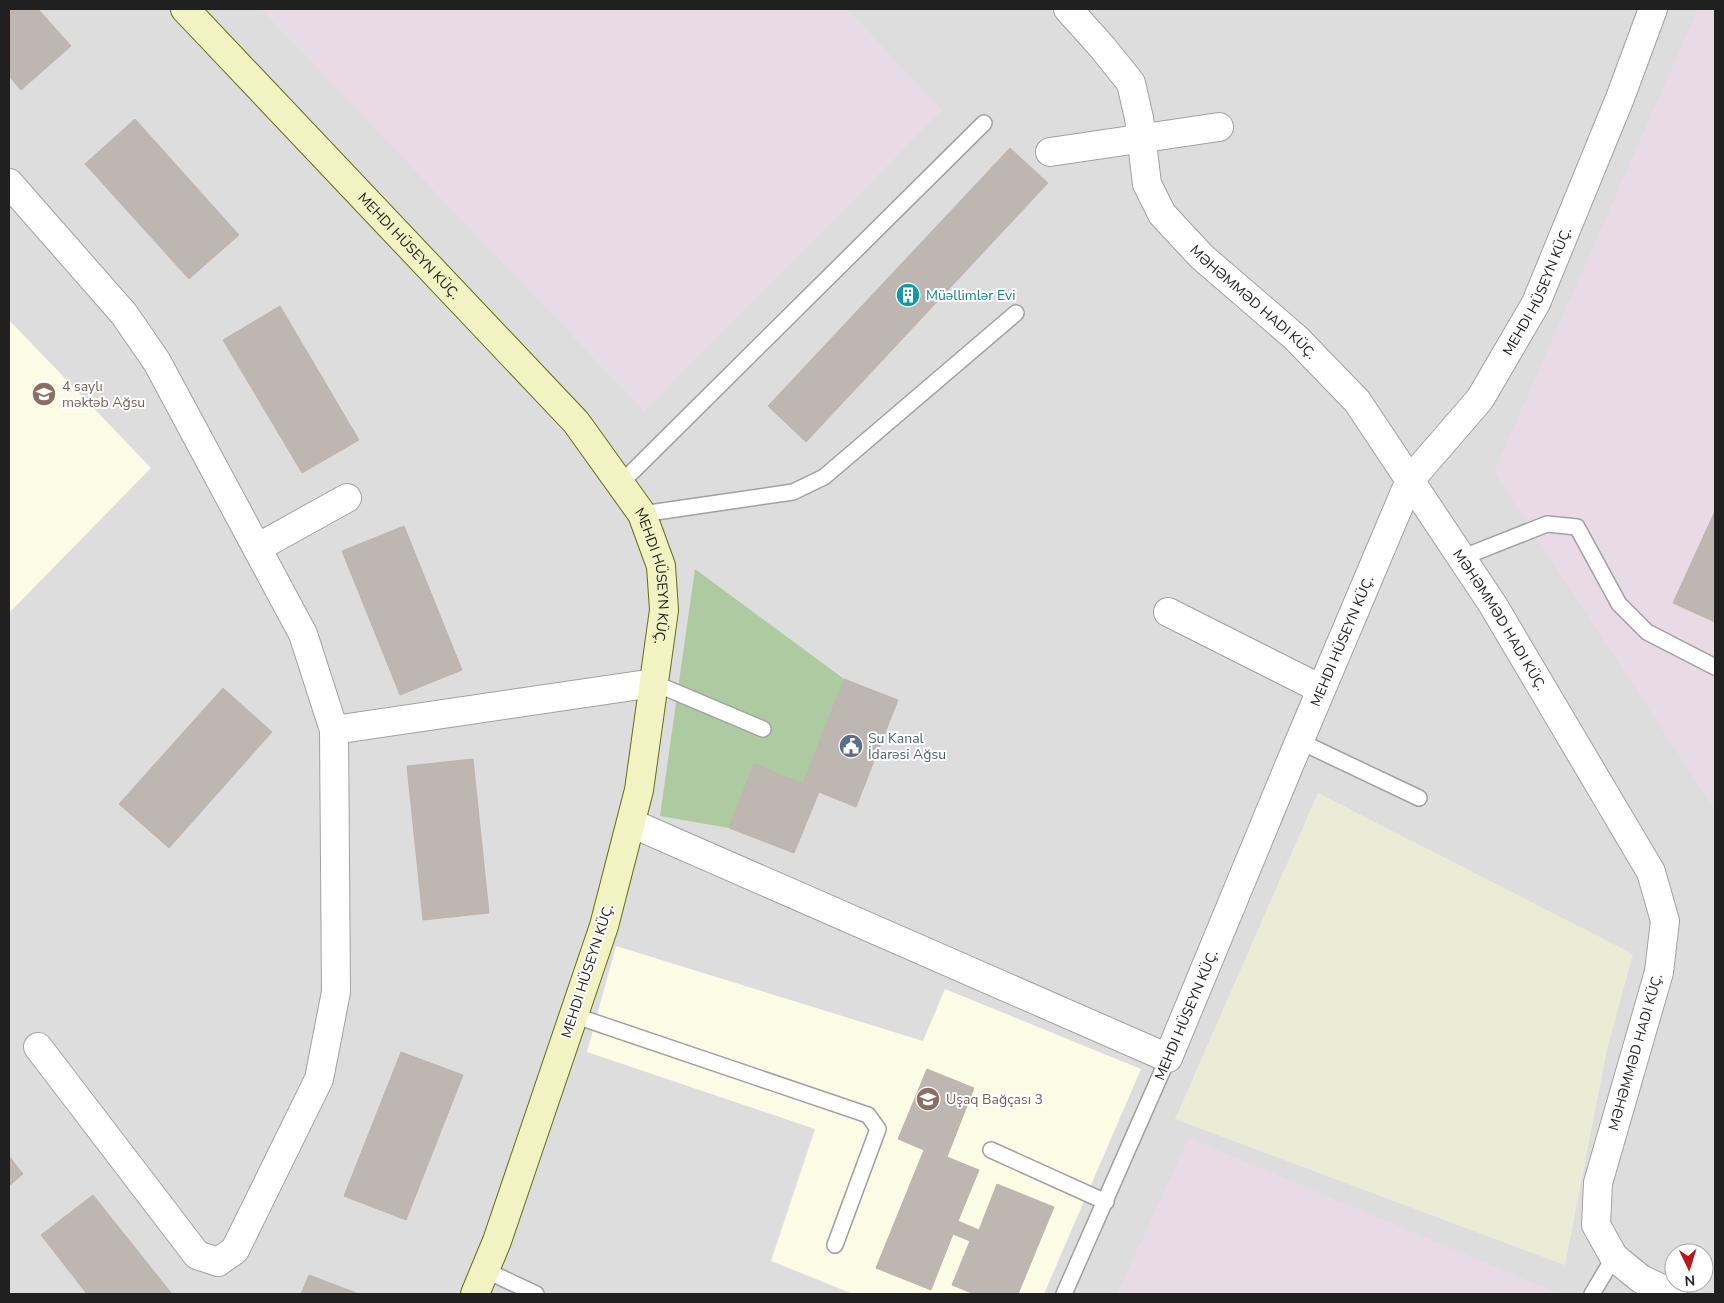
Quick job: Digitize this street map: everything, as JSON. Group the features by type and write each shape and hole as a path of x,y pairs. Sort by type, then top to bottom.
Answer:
{"street":[{"name":"MEHDI HÜSEYN KÜÇ.","path":"185,9 576,422 642,514 661,566 664,610 640,790 604,926 497,1241 475,1294"},
{"name":"MƏHƏMMƏD HADI KÜÇ.","path":"1068,9 1104,48 1131,83 1147,184 1162,214 1202,257 1296,338 1357,401 1493,605 1651,872 1665,921 1659,972 1598,1183 1596,1225 1614,1257 1641,1279 1673,1294"},
{"name":"MEHDI HÜSEYN KÜÇ.","path":"1168,1058 1299,741 1410,480 1480,400 1536,303 1620,98 1654,9"},
{"path":"1050,152 1220,128"},
{"path":"9,183 124,314 156,362 303,634 334,730 336,992 319,1079 235,1250 218,1262 197,1255 38,1047"},
{"path":"257,548 347,498"},
{"path":"1168,612 1321,689"},
{"path":"334,730 654,683"},
{"path":"631,823 1168,1058"}],"lane":[{"path":"620,484 984,123"},
{"path":"642,514 793,492 824,477 1016,313"},
{"path":"1462,558 1547,524 1577,527 1618,604 1648,632 1715,667"},
{"path":"654,683 762,729"},
{"path":"1299,741 1419,798"},
{"path":"573,1015 868,1115 878,1129 835,1245"},
{"name":"MEHDI HÜSEYN KÜÇ.","path":"1064,1294 1168,1058"},
{"path":"991,1150 1106,1202"},
{"path":"1592,1294 1614,1257"},
{"path":"486,1270 536,1294"}],"shaded area":[{"path":"9,9 1715,9 1715,1294 9,1294"},
{"path":"261,9 847,9 942,110 644,411"},
{"path":"1698,9 1715,9 1715,810 1494,472"},
{"name":"4 saylı məktəb Ağsu","path":"9,320 151,468 9,613"},
{"path":"1318,793 1633,954 1607,1050 1565,1265 1175,1119"},
{"name":"Uşaq Bağçası 3","path":"616,946 923,1041 945,989 1141,1069 1044,1294 853,1294 771,1261 815,1129 587,1052"},
{"path":"1189,1138 1560,1294 1117,1294"}],"green space":[{"path":"695,569 844,679 803,784 754,765 729,828 660,816"}],"building":[{"path":"9,9 38,9 71,46 21,90 9,76"},
{"path":"135,119 239,235 189,279 85,164"},
{"name":"Müəllimlər Evi","path":"1010,148 1048,183 806,442 768,406"},
{"path":"280,306 359,440 302,473 223,340"},
{"path":"1715,511 1715,622 1673,603"},
{"path":"404,526 462,670 400,695 342,551"},
{"path":"844,679 898,700 856,807 819,792 794,853 729,828 754,764 803,784"},
{"path":"223,688 272,732 169,848 119,804"},
{"path":"473,759 489,913 423,920 407,766"},
{"path":"401,1052 463,1075 406,1220 344,1196"},
{"path":"927,1069 974,1088 947,1157 979,1170 958,1221 979,1230 997,1184 1054,1207 1018,1294 974,1294 952,1285 970,1241 953,1234 931,1290 876,1268 924,1150 898,1139"},
{"path":"9,1156 23,1174 9,1186"},
{"path":"93,1195 172,1294 87,1294 41,1235"},
{"path":"309,1275 359,1294 301,1294"}],"place":[{"name":"Müəllimlər Evi","path":"908,295"},
{"name":"4 saylı məktəb Ağsu","path":"44,394"},
{"name":"Su Kanal İdarəsi Ağsu","path":"851,746"},
{"name":"Uşaq Bağçası 3","path":"928,1099"}]}
